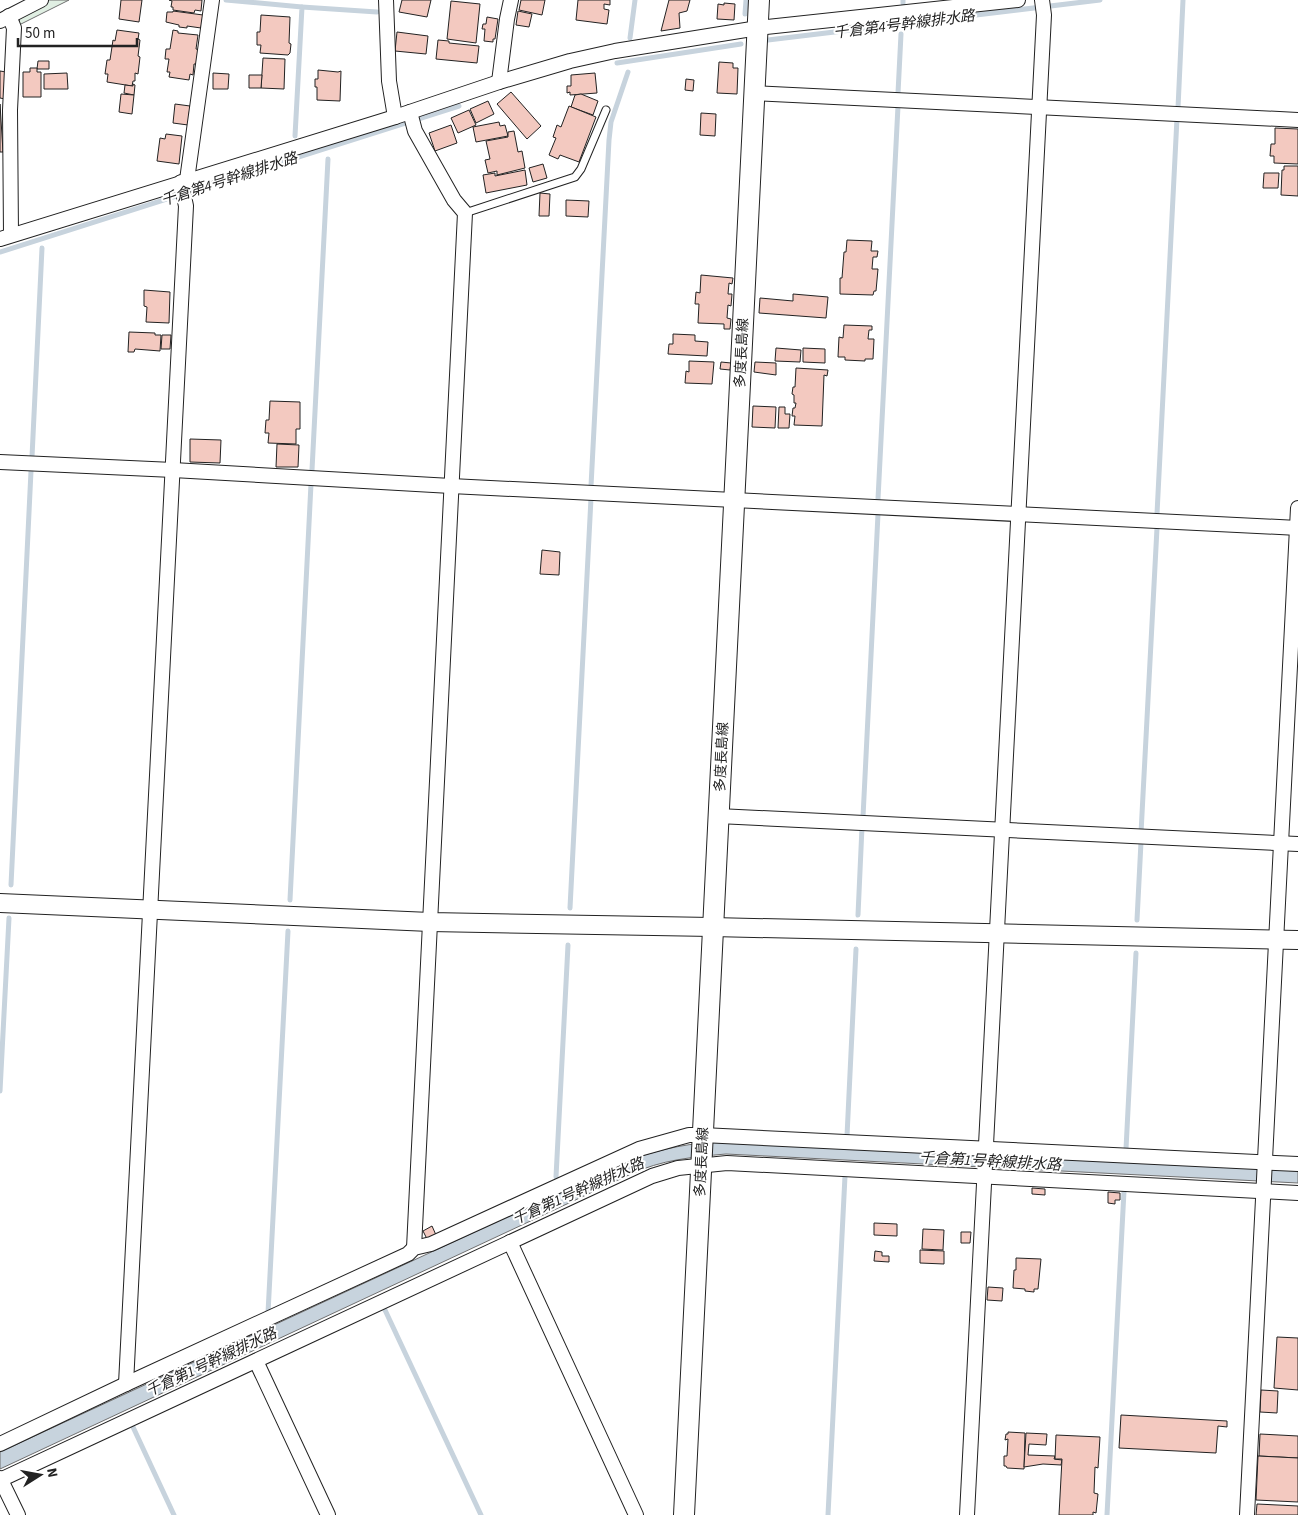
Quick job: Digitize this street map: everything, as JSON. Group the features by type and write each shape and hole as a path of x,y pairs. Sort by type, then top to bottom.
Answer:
{"main road":[{"name":"多度長島線","path":"684,1515 759,0"}],"street":[{"path":"41,0 4,19 14,28 6,237 410,114 499,82 570,61 615,51 758,28 1018,0"},
{"path":"126,1384 186,206 184,184 212,0"},
{"path":"386,0 389,82 395,117"},
{"path":"499,82 511,0"},
{"path":"967,1515 1043,5"},
{"path":"754,93 1298,120"},
{"path":"410,114 415,131 454,200 464,213 414,1248"},
{"path":"0,462 1298,528"},
{"path":"1247,1515 1298,508"},
{"path":"718,816 1298,844"},
{"path":"0,902 430,922 1298,940"},
{"path":"0,1444 408,1254 414,1248 431,1244 639,1149 680,1138 702,1137 1298,1164"},
{"path":"18,1515 0,1479 652,1176 678,1168 701,1163 726,1163 983,1174 1263,1189 1298,1193"},
{"path":"510,1242 636,1515"},
{"path":"256,1361 328,1515"}],"lane":[{"path":"464,213 575,177 581,169 606,110"}],"green space":[{"path":"46,0 69,0 19,25 20,13"}],"water":[{"name":"千倉第1号幹線排水路","path":"725,1141 1298,1171 1298,1183 726,1154 665,1162 631,1174 0,1469 0,1452 632,1159 678,1147"}],"building":[{"path":"121,0 142,0 139,22 119,19"},
{"path":"169,0 202,0 201,11 195,10 194,13 173,10 173,7 171,7 172,1"},
{"path":"402,0 431,0 427,17 399,12"},
{"path":"521,0 545,0 542,15 519,10"},
{"path":"578,0 610,0 610,5 604,4 604,9 609,10 607,24 576,20"},
{"path":"669,0 690,0 687,11 679,13 680,28 661,31"},
{"path":"451,1 480,4 476,43 447,39"},
{"path":"724,3 735,4 734,20 717,19 718,4 724,5"},
{"path":"518,11 532,14 529,27 516,25"},
{"path":"167,12 203,15 201,28 179,27 179,25 166,22"},
{"path":"261,15 290,17 289,43 291,44 288,55 260,53 261,45 257,45 257,32 260,32"},
{"path":"487,17 498,19 493,42 484,41 485,29 482,29 483,24 486,24"},
{"path":"117,30 139,33 138,56 140,57 138,74 135,73 135,81 133,81 132,86 107,82 108,74 105,74 107,60 110,60 113,40 115,41"},
{"path":"173,30 178,31 178,33 198,35 196,49 200,50 198,64 194,64 193,75 190,74 189,80 169,77 170,72 167,72 169,59 165,59 166,49 170,49"},
{"path":"397,32 428,36 426,54 395,51"},
{"path":"438,40 479,46 477,63 436,59"},
{"path":"263,58 285,59 284,89 261,88"},
{"path":"38,61 49,61 49,69 37,69"},
{"path":"719,62 733,63 733,68 738,68 737,94 717,93"},
{"path":"30,68 37,68 37,72 41,72 41,97 23,97 23,72 30,72"},
{"path":"318,70 341,71 340,101 317,100 315,79 318,79"},
{"path":"0,71 6,72 5,99 0,98"},
{"path":"67,73 68,89 44,89 44,74"},
{"path":"213,73 229,74 228,89 213,89"},
{"path":"595,73 597,93 570,95 570,92 567,93 567,86 571,86 571,75"},
{"path":"249,75 262,75 261,88 249,88"},
{"path":"686,79 694,80 693,91 685,90"},
{"path":"133,84 135,85 134,95 124,93 125,85 133,86"},
{"path":"511,92 541,126 527,139 497,104"},
{"path":"121,94 134,95 132,114 119,112"},
{"path":"581,94 598,101 593,115 571,107 575,95"},
{"path":"488,101 494,114 476,123 470,109"},
{"path":"0,104 3,152 0,152"},
{"path":"175,104 190,106 188,125 173,123"},
{"path":"569,106 596,117 579,162 560,155 558,159 549,155 556,138 553,137 557,125 561,127"},
{"path":"469,110 476,125 458,133 451,118"},
{"path":"701,113 716,114 715,136 700,135"},
{"path":"499,122 500,126 505,125 508,136 476,142 473,127"},
{"path":"451,125 457,143 435,151 429,133"},
{"path":"1275,128 1298,129 1298,164 1274,163 1274,156 1270,156 1271,144 1275,144"},
{"path":"514,131 518,152 522,151 525,168 497,175 497,171 488,173 485,160 490,159 486,141 508,137 508,132"},
{"path":"166,134 182,136 179,164 157,161 160,138 165,139"},
{"path":"543,164 547,178 533,182 529,168"},
{"path":"1284,166 1298,166 1298,196 1281,195 1282,170 1284,170"},
{"path":"525,170 527,185 486,193 483,175 495,173 495,176"},
{"path":"1264,173 1279,173 1278,188 1263,188"},
{"path":"540,193 550,194 549,216 539,216"},
{"path":"566,200 589,201 588,217 566,216"},
{"path":"847,240 872,241 871,251 878,251 877,257 873,257 872,269 878,269 876,291 874,291 873,295 840,294 840,278 842,278"},
{"path":"701,275 733,278 732,284 729,283 728,294 732,294 731,306 728,305 727,318 731,319 730,329 724,329 724,324 698,323 699,304 695,304 696,292 700,293"},
{"path":"144,290 170,292 169,323 146,322 147,307 144,306"},
{"path":"793,294 828,297 826,318 759,313 760,298 793,301"},
{"path":"844,325 872,326 872,330 869,330 868,339 874,339 873,359 865,359 865,361 845,360 845,357 838,357 839,337 843,338"},
{"path":"129,332 161,335 160,351 135,349 134,352 128,352"},
{"path":"673,334 695,335 695,341 708,342 707,356 668,354 669,344 673,344"},
{"path":"162,335 171,335 170,349 161,349"},
{"path":"776,348 801,350 800,362 775,361"},
{"path":"803,348 825,349 825,363 803,362"},
{"path":"689,361 714,362 712,384 685,383 686,371 689,372"},
{"path":"721,362 731,363 730,370 720,369"},
{"path":"755,362 776,363 776,375 754,372"},
{"path":"796,368 828,370 827,376 824,375 822,426 794,425 795,416 792,416 796,403 794,403 794,395 792,394 793,387 795,387"},
{"path":"270,401 300,402 300,429 296,429 296,444 268,443 269,433 265,433 266,420 269,420"},
{"path":"753,406 776,407 775,428 752,427"},
{"path":"779,407 785,407 785,414 790,414 789,428 778,428"},
{"path":"190,439 221,440 220,463 190,462"},
{"path":"277,444 299,445 298,467 276,467"},
{"path":"542,550 560,552 559,575 540,574"},
{"path":"1032,1188 1045,1189 1045,1195 1032,1194"},
{"path":"1108,1192 1120,1193 1120,1200 1115,1200 1115,1204 1108,1203"},
{"path":"874,1223 897,1224 897,1236 874,1235"},
{"path":"432,1226 436,1235 427,1239 423,1231"},
{"path":"923,1229 944,1230 943,1250 922,1249"},
{"path":"961,1232 971,1232 970,1243 961,1243"},
{"path":"920,1250 944,1251 944,1264 920,1263"},
{"path":"875,1251 882,1252 882,1256 889,1256 889,1262 874,1261"},
{"path":"1016,1258 1041,1259 1038,1289 1034,1289 1034,1292 1013,1288"},
{"path":"988,1287 1003,1288 1002,1301 987,1300"},
{"path":"1277,1337 1298,1338 1298,1390 1274,1388"},
{"path":"1261,1390 1278,1391 1277,1413 1260,1412"},
{"path":"1121,1415 1227,1421 1227,1427 1218,1426 1216,1453 1119,1448"},
{"path":"1008,1432 1025,1433 1024,1469 1007,1468 1004,1466 1004,1456 1007,1456 1008,1439 1005,1440"},
{"path":"1026,1433 1047,1434 1046,1445 1029,1444 1028,1455 1055,1456 1054,1459 1062,1460 1061,1465 1043,1464 1024,1467"},
{"path":"1260,1434 1298,1436 1298,1458 1259,1456"},
{"path":"1056,1435 1100,1437 1098,1468 1095,1467 1094,1493 1098,1494 1096,1513 1093,1512 1093,1515 1059,1515 1062,1459 1055,1459"},
{"path":"1258,1456 1298,1458 1298,1502 1256,1500"},
{"path":"1257,1504 1298,1506 1298,1515 1256,1515"}],"waterway":[{"path":"226,0 302,7 295,136"},
{"path":"630,38 635,0"},
{"path":"745,14 746,0"},
{"name":"千倉第4号幹線排水路","path":"768,40 1100,0"},
{"path":"1178,108 1183,0"},
{"path":"302,7 377,12"},
{"path":"898,93 901,34"},
{"name":"千倉第4号幹線排水路","path":"617,63 741,44"},
{"path":"591,486 609,140 611,122 628,72"},
{"name":"千倉第4号幹線排水路","path":"0,252 459,106"},
{"path":"878,499 898,106"},
{"path":"1157,514 1177,118"},
{"path":"312,470 328,159"},
{"path":"32,457 42,248"},
{"path":"11,885 31,471"},
{"path":"290,900 311,484"},
{"path":"570,908 591,498"},
{"path":"863,817 878,514"},
{"path":"1141,833 1157,528"},
{"path":"858,915 862,827"},
{"path":"1137,920 1141,842"},
{"path":"0,1091 9,918"},
{"path":"268,1313 288,931"},
{"path":"556,1177 568,945"},
{"path":"847,1136 856,949"},
{"path":"1126,1149 1136,953"},
{"path":"828,1515 845,1176"},
{"path":"1107,1515 1124,1191"},
{"path":"385,1310 481,1515"},
{"path":"133,1427 174,1515"}]}
